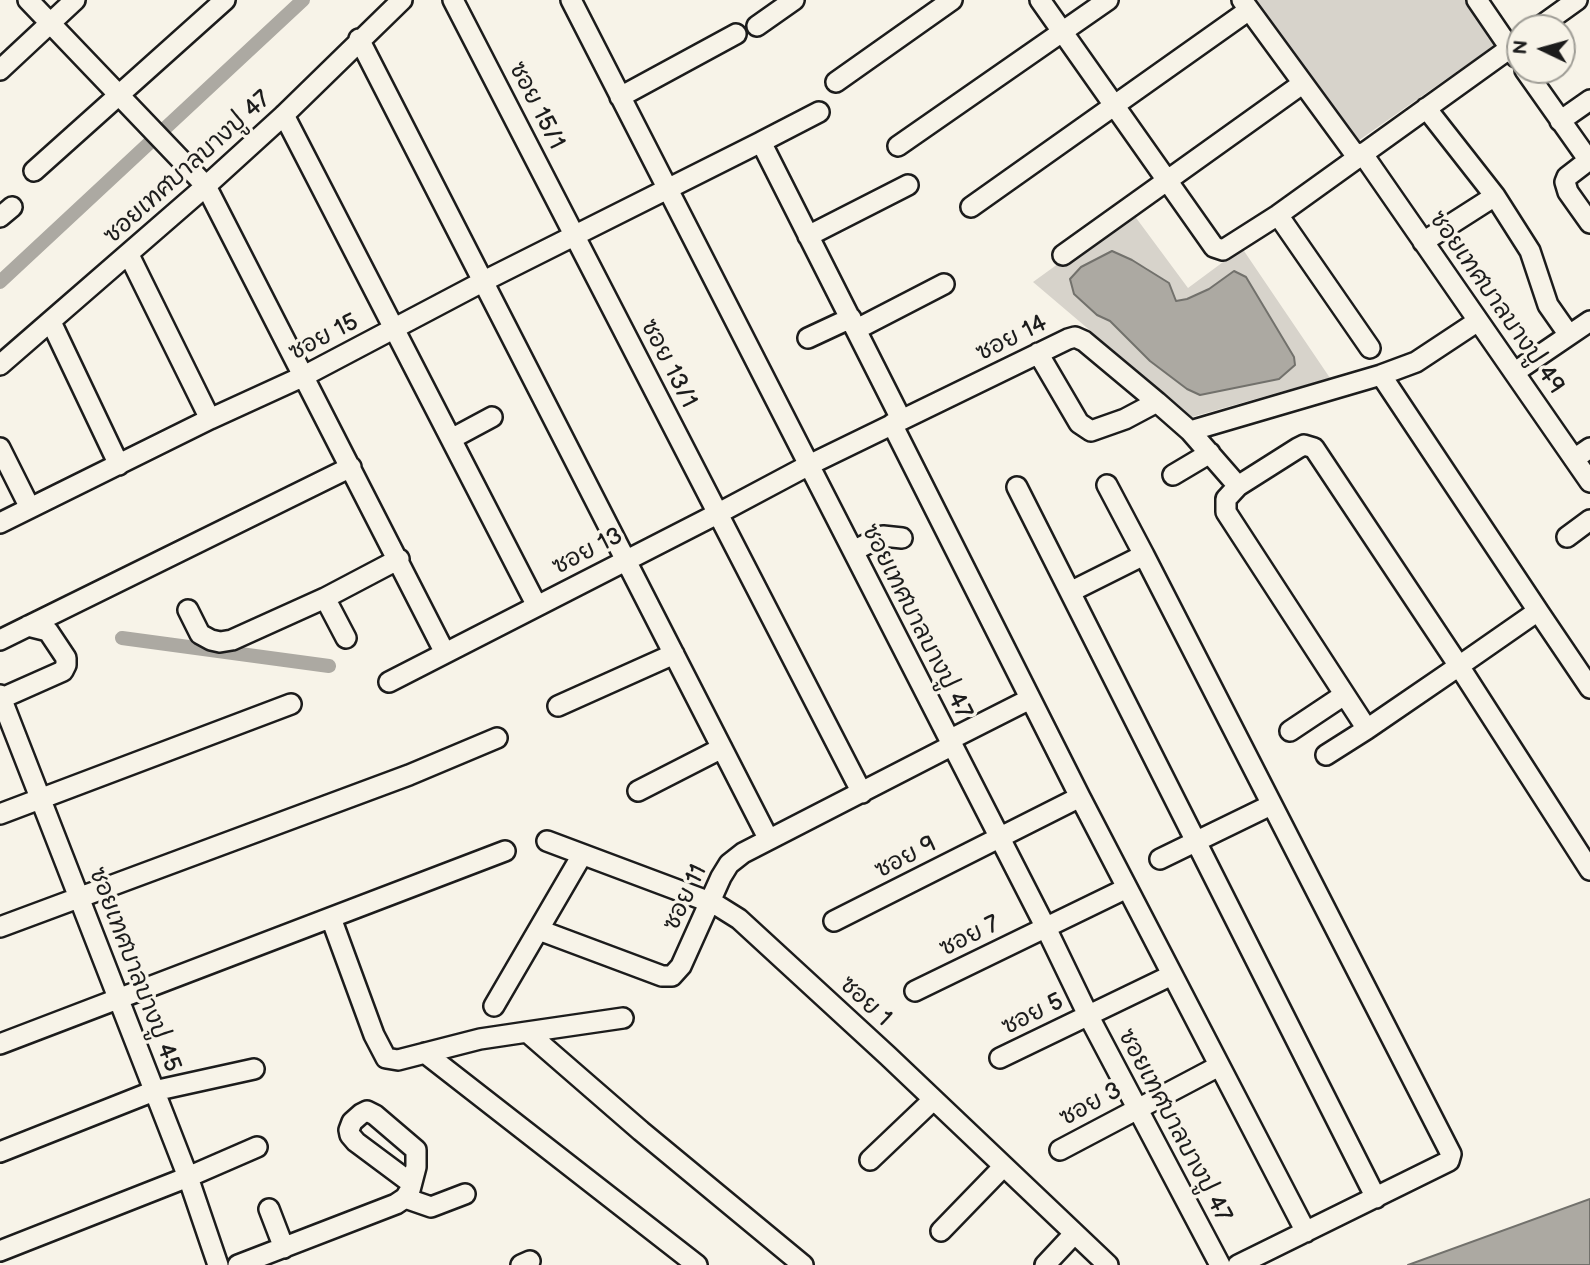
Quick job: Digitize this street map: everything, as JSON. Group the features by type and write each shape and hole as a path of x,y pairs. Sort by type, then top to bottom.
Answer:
{"street":[{"path":"29,0 206,186 445,653"},
{"path":"0,70 75,0"},
{"path":"34,171 225,0"},
{"name":"ซอยเทศบาลบางปู 47","path":"0,365 206,186 284,115 402,0"},
{"name":"ซอย 15/1","path":"453,0 575,235"},
{"name":"ซอยเทศบาลบางปู 47","path":"571,0 1136,1109 1220,1265"},
{"path":"757,26 794,0"},
{"path":"836,82 952,0"},
{"path":"1040,0 1218,249 1228,248 1279,215 1426,108 1506,58"},
{"path":"898,146 1108,0"},
{"path":"1477,0 1506,37"},
{"path":"1558,14 1577,0"},
{"path":"971,207 1115,105 1246,5"},
{"name":"ซอยเทศบาลบางปู 49","path":"1246,5 1302,84 1423,242 1515,372 1582,453 1590,482"},
{"path":"620,97 736,34"},
{"path":"359,39 768,838"},
{"path":"1063,255 1302,84"},
{"path":"1535,84 1589,161 1567,177 1565,183 1568,192 1590,223"},
{"path":"1560,121 1590,100"},
{"path":"1426,108 1495,196 1530,251 1548,305 1569,335"},
{"name":"ซอย 15","path":"0,523 210,419 304,376 484,281 819,112"},
{"path":"284,115 537,606"},
{"path":"761,142 854,323 897,422 1030,699 1306,1232"},
{"path":"808,236 908,186"},
{"path":"1423,242 1495,196"},
{"path":"1279,215 1370,348"},
{"name":"ซอย 13/1","path":"575,235 862,793"},
{"path":"129,255 210,419"},
{"path":"808,338 854,323 944,284"},
{"path":"1190,430 1381,375 1426,357 1478,321"},
{"path":"1515,372 1590,321"},
{"path":"51,322 119,465"},
{"name":"ซอย 14","path":"808,464 1068,339 1079,338 1190,430 1238,486"},
{"path":"1038,353 1079,423 1091,431 1125,419 1157,402"},
{"path":"1381,375 1590,688"},
{"path":"451,439 492,417"},
{"path":"1367,729 1226,512 1226,499 1238,486 1304,445 1314,448 1590,870"},
{"path":"0,448 30,508"},
{"path":"1173,475 1210,453"},
{"name":"ซอย 13","path":"389,682 717,514 808,464"},
{"path":"0,640 351,467"},
{"path":"1107,485 1450,1149 1449,1161 1238,1265"},
{"path":"1017,487 1377,1198"},
{"path":"1567,537 1590,520"},
{"path":"853,551 883,536 902,538"},
{"path":"1070,592 1144,555"},
{"path":"188,610 201,634 220,642 251,632 325,598 399,559"},
{"path":"325,598 346,639"},
{"path":"1325,755 1538,611"},
{"path":"1,698 63,671 66,665 66,658 48,631 28,626"},
{"path":"558,706 674,654"},
{"path":"1290,731 1344,695"},
{"name":"ซอยเทศบาลบางปู 45","path":"1,698 188,1177 218,1265"},
{"name":"ซอย 11","path":"539,930 662,976 672,976 681,966 708,902 729,864 743,853 768,838 862,793 1030,699"},
{"path":"0,814 291,704"},
{"path":"0,928 409,775 497,738"},
{"path":"638,790 722,748"},
{"name":"ซอย 9","path":"834,921 1080,797"},
{"path":"1160,859 1272,805"},
{"name":"ซอย 1","path":"547,841 708,902 739,919 1108,1265"},
{"path":"0,1044 505,851"},
{"path":"494,1006 582,855"},
{"name":"ซอย 7","path":"915,991 1127,888"},
{"path":"331,918 386,1058 398,1060 480,1039 623,1018"},
{"name":"ซอย 5","path":"1000,1058 1172,975"},
{"path":"527,1031 640,1131 803,1265"},
{"path":"425,1054 697,1265"},
{"name":"ซอย 3","path":"1059,1150 1219,1066"},
{"path":"0,1152 154,1091 254,1069"},
{"path":"870,1160 933,1100"},
{"path":"0,1251 257,1147"},
{"path":"941,1231 1003,1167"},
{"path":"238,1265 396,1205 408,1190 431,1207 465,1194"},
{"path":"269,1209 284,1248"},
{"path":"1045,1265 1074,1234"}],"shaded area":[{"path":"1256,0 1470,0 1499,42 1355,143"},
{"path":"1131,211 1188,288 1242,248 1330,378 1192,417 1033,282","holes":["1112,251 1147,268 1176,301 1209,289 1234,271 1246,277 1294,357 1294,365 1150,361 1110,321 1097,315 1081,267"]},
{"path":"1112,251 1169,283 1176,301 1209,289 1234,271 1246,277 1294,357 1295,365 1279,379 1200,395 1187,389 1150,361 1110,321 1097,315 1074,294 1070,279 1081,267"},
{"path":"1590,1199 1590,1265 1408,1265"}],"waterway":[{"path":"0,282 303,0"},
{"path":"122,638 329,666"}]}
